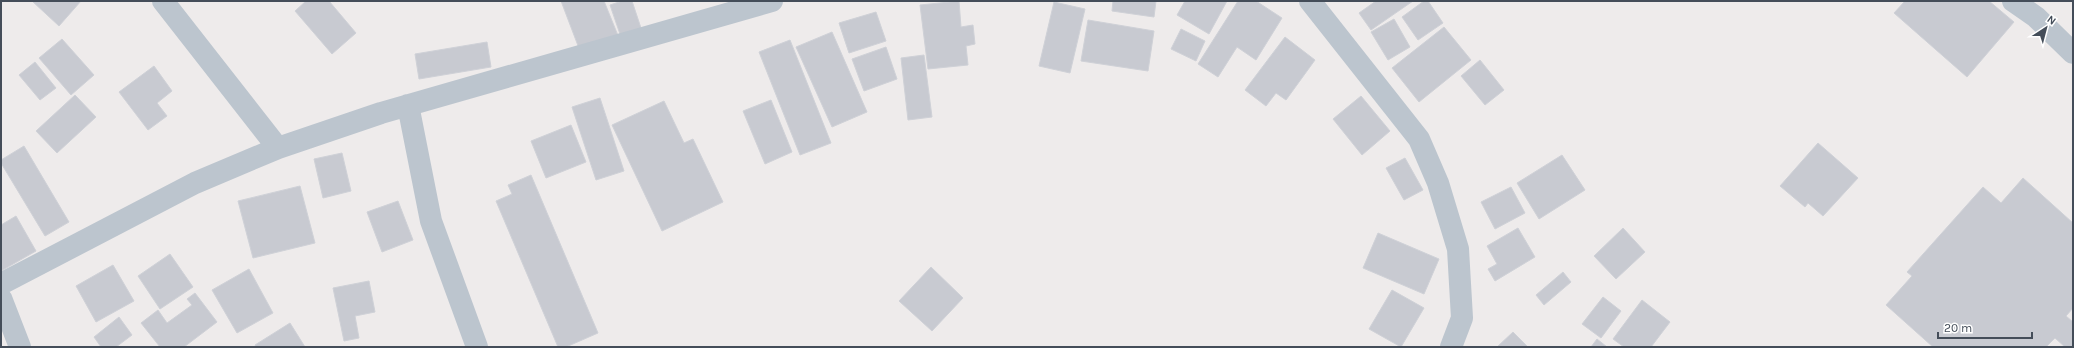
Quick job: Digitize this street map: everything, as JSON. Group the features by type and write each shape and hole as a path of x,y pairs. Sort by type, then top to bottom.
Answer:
{"street":[{"path":"163,1 278,148"},
{"path":"1,284 195,183 278,148 408,106 772,1"},
{"path":"1310,1 1419,139 1438,183 1458,249 1462,318 1451,347"},
{"path":"2013,1 2036,17 2073,53"},
{"path":"408,106 431,221 477,347"},
{"path":"1,298 20,347"}],"building":[{"path":"32,1 81,1 59,26"},
{"path":"306,1 329,1 356,33 332,54 295,11"},
{"path":"561,1 604,1 619,38 580,51"},
{"path":"622,1 632,1 643,34 622,40 610,5"},
{"path":"959,1 961,27 973,25 975,44 966,46 968,65 928,69 920,5"},
{"path":"1113,1 1156,1 1154,17 1112,11"},
{"path":"1185,1 1227,1 1209,34 1177,15"},
{"path":"1238,1 1256,1 1282,18 1256,60 1237,47 1218,77 1198,64"},
{"path":"1376,1 1413,1 1371,30 1359,13"},
{"path":"1424,1 1428,1 1443,23 1418,40 1402,17"},
{"path":"1905,1 1989,1 2014,22 1967,77 1894,13"},
{"path":"1054,2 1085,9 1070,73 1039,66"},
{"path":"876,12 886,41 849,53 839,23"},
{"path":"1394,19 1410,47 1388,60 1371,32"},
{"path":"1088,20 1154,31 1148,71 1081,61"},
{"path":"1444,27 1471,60 1419,102 1392,68"},
{"path":"1181,29 1205,41 1196,61 1171,49"},
{"path":"832,32 867,112 832,127 796,47"},
{"path":"1285,37 1315,60 1286,100 1276,93 1266,106 1245,90"},
{"path":"62,39 94,75 71,95 39,58"},
{"path":"790,40 831,143 800,155 759,52"},
{"path":"487,42 491,67 419,79 415,54"},
{"path":"886,47 897,79 864,91 852,59"},
{"path":"924,55 932,117 908,120 901,58"},
{"path":"1480,60 1504,90 1485,105 1461,76"},
{"path":"35,62 56,88 40,100 19,75"},
{"path":"154,66 172,91 157,103 167,116 148,130 119,92"},
{"path":"75,95 96,117 57,153 36,131"},
{"path":"1361,96 1390,131 1362,155 1333,119"},
{"path":"600,98 624,171 596,180 572,107"},
{"path":"771,100 792,152 765,164 743,111"},
{"path":"664,101 684,143 693,139 723,202 662,231 612,125"},
{"path":"571,125 586,162 546,178 531,141"},
{"path":"1818,143 1858,178 1823,216 1808,203 1805,207 1780,186"},
{"path":"24,146 69,222 45,236 1,163 1,160"},
{"path":"342,153 351,191 323,198 314,159"},
{"path":"1562,155 1585,190 1539,219 1517,183"},
{"path":"1405,158 1423,190 1404,200 1386,168"},
{"path":"531,175 598,333 566,347 558,347 496,201 512,194 508,185"},
{"path":"2023,178 2073,223 2073,308 2066,316 2073,322 2073,347 2065,347 2055,338 2046,347 1933,347 1886,305 1912,276 1907,272 1983,187 2001,203"},
{"path":"300,186 315,243 253,258 238,201"},
{"path":"1511,187 1525,213 1495,229 1481,202"},
{"path":"398,201 413,240 382,252 367,212"},
{"path":"16,216 36,251 1,271 1,225"},
{"path":"1518,228 1535,257 1495,281 1488,269 1497,264 1487,246"},
{"path":"1623,228 1645,252 1616,279 1594,256"},
{"path":"1378,233 1439,259 1424,294 1363,268"},
{"path":"170,254 193,287 160,309 138,276"},
{"path":"113,265 134,301 96,322 76,286"},
{"path":"931,267 963,298 932,331 899,301"},
{"path":"249,269 273,313 237,333 212,290"},
{"path":"1563,272 1571,282 1544,305 1536,295"},
{"path":"369,281 375,312 355,316 359,338 344,341 333,288"},
{"path":"1392,290 1424,308 1401,347 1369,329"},
{"path":"195,293 217,322 184,347 160,347 141,323 158,310 167,323 192,305 187,299"},
{"path":"1603,297 1621,311 1601,338 1582,324"},
{"path":"1642,300 1670,322 1651,347 1624,347 1613,339"},
{"path":"119,317 132,335 116,347 101,347 94,337"},
{"path":"290,323 305,347 256,347 255,345"},
{"path":"1513,332 1528,347 1497,347"},
{"path":"1597,339 1607,347 1591,347"}]}
